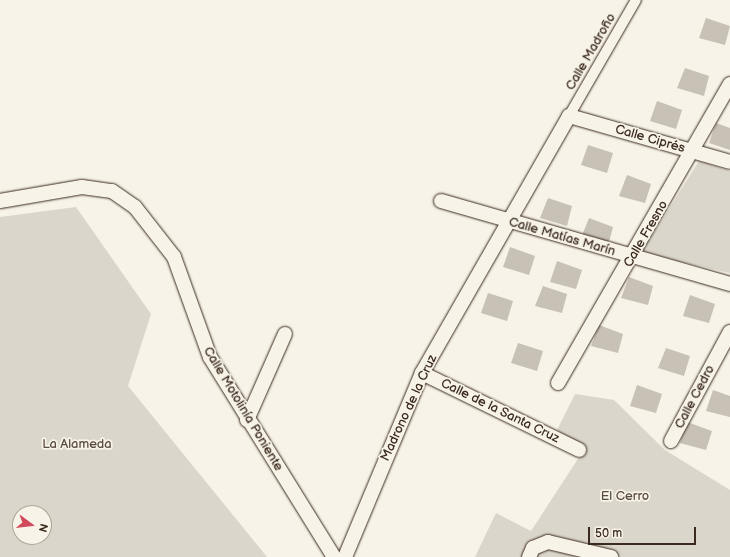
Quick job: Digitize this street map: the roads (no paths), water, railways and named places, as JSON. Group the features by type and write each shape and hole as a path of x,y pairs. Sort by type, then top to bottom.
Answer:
{"street":[{"name":"Calle Madroño","path":"569,116 636,0"},
{"name":"Calle Fresno","path":"558,383 694,152 730,84"},
{"name":"Calle Ciprés","path":"569,116 730,162"},
{"name":"Madrono de la Cruz","path":"345,557 422,372 569,116"},
{"name":"Calle Motolinía Poniente","path":"0,201 70,187 112,191 124,197 174,257 188,291 201,337 247,420 334,557"},
{"name":"Calle Matías Marín","path":"441,201 509,222 730,284"},
{"name":"Calle Cedro","path":"671,441 730,332"},
{"path":"247,420 285,334"},
{"name":"Calle de la Santa Cruz","path":"422,372 579,450"},
{"path":"531,552 548,542 562,543 611,557"}],"park label":[{"name":"La Alameda","path":"77,444"},
{"name":"El Cerro","path":"625,496"}]}
